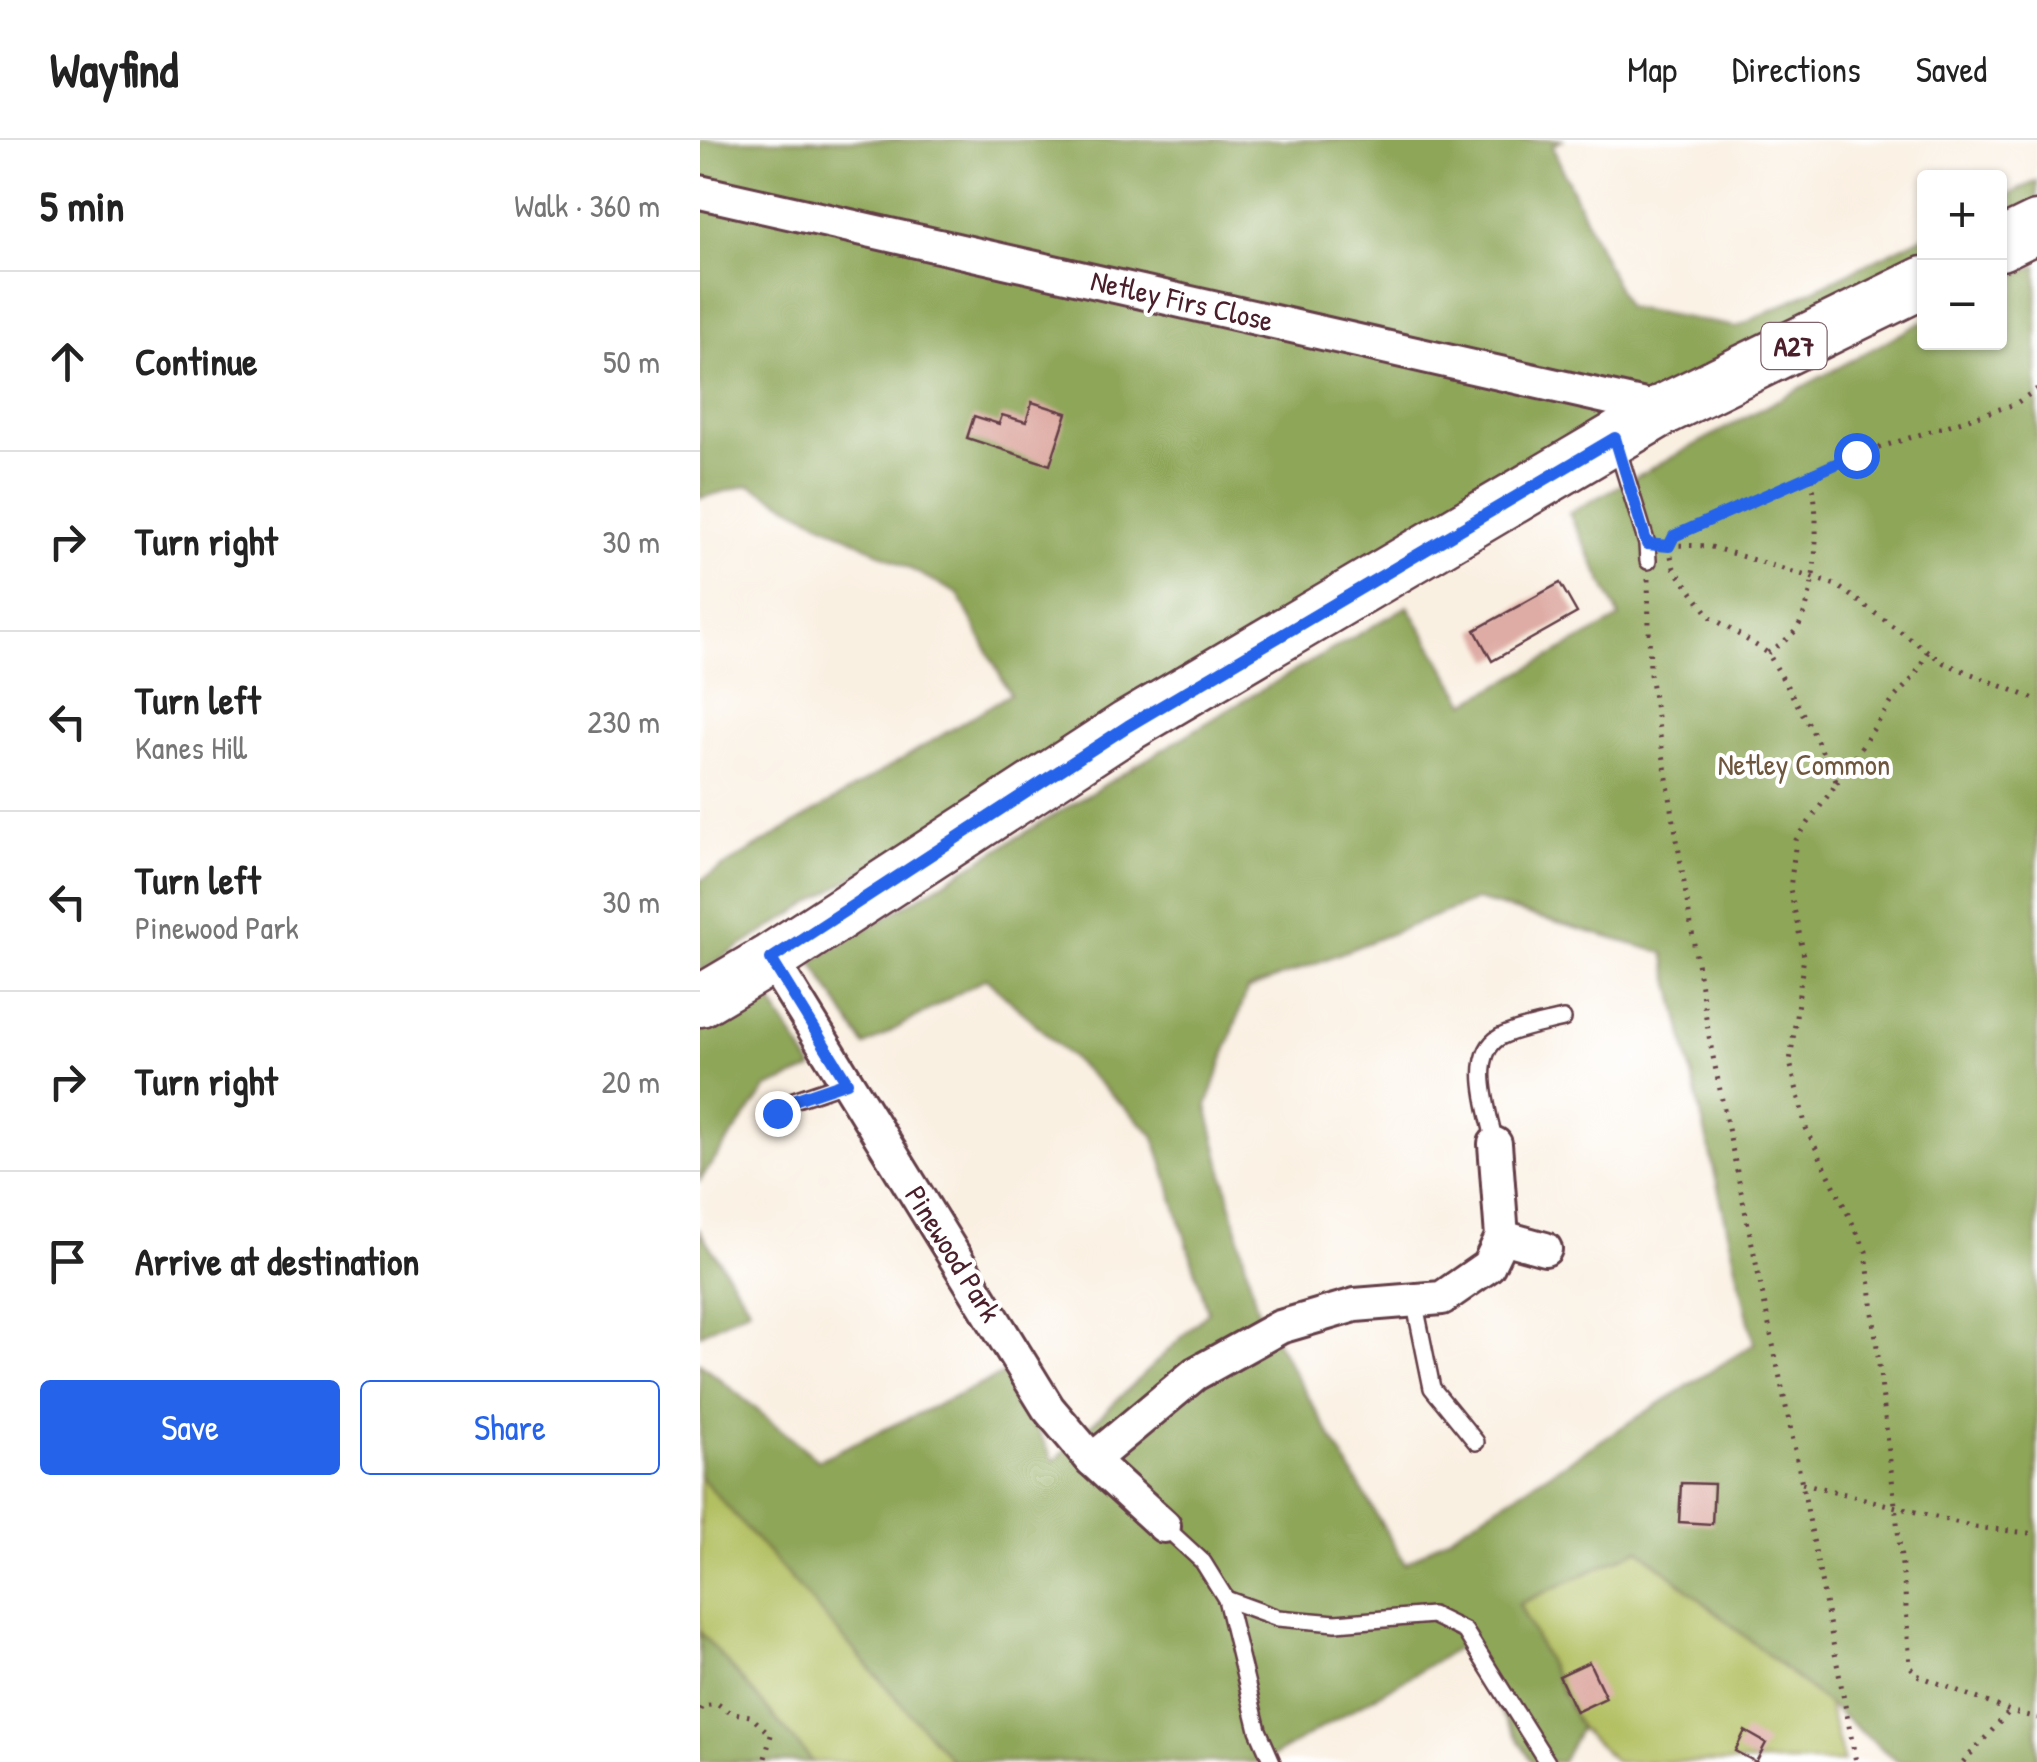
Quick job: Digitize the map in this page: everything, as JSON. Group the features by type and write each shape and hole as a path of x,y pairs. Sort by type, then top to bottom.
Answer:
{"main road":[{"path":"2007,241 2037,226"},
{"name":"A27","path":"700,1002 1128,726 1615,438 1663,410 1917,285"}],"street":[{"name":"Netley Firs Close","path":"700,192 1663,410"},
{"name":"Pinewood Park","path":"771,959 1048,1408 1092,1460 1164,1526"},
{"path":"1092,1460 1195,1374 1280,1327 1356,1305 1442,1298 1488,1266 1502,1237 1494,1144"},
{"path":"1502,1237 1545,1249"}],"lane":[{"path":"1615,438 1648,552"},
{"path":"1494,1144 1482,1068 1487,1052 1498,1038 1563,1019"},
{"path":"773,1125 781,1107 788,1102 847,1082"},
{"path":"1414,1300 1432,1388 1476,1442"},
{"path":"1164,1526 1203,1562 1226,1599 1258,1730 1272,1762"},
{"path":"1226,1599 1278,1618 1336,1623 1432,1615 1465,1631 1547,1762"}],"path":[{"path":"1838,783 1812,728 1768,653 1711,616 1674,568 1669,546 1674,536 1856,455 2015,404 2037,389"},
{"path":"1768,653 1797,630 1808,599 1816,496 1810,476"},
{"path":"1856,1762 1710,1042 1650,674 1648,552 1669,546 1708,546 1836,585 1928,651 1968,674 2037,700"},
{"path":"1928,651 1914,678 1895,697 1796,840 1790,889 1804,956 1790,1062 1806,1128 1866,1251 1910,1666 1918,1675 2037,1718"},
{"path":"1802,1482 1975,1527 2037,1534"},
{"path":"700,1710 718,1704 729,1712 750,1716 771,1735 764,1762"},
{"path":"1963,1762 2010,1711"}],"green space":[{"path":"700,140 1562,140 1552,146 1626,307 1737,327 1917,239 1917,265 1305,601 700,971 700,881 1010,694 958,594 749,485 700,498"},
{"path":"2037,181 2037,205 2007,220 2007,196"},
{"name":"Netley Common","path":"2037,265 2037,1762 1898,1762 1639,1549 1519,1604 1580,1728 1562,1762 1532,1762 1460,1647 1263,1762 953,1762 700,1476 700,1363 818,1460 1008,1372 1054,1461 1208,1312 1154,1135 986,978 865,1046 812,962 1251,696 1408,606 1466,703 1620,618 1569,513 1917,325 1917,350 2007,350 2007,279","holes":["1476,900 1664,953 1754,1344 1405,1564 1257,1309 1207,1106 1247,990"]},
{"path":"762,987 813,1069 767,1088 700,1180 700,1026"},
{"path":"700,1231 750,1308 700,1334"},
{"path":"700,1476 953,1762 813,1762 700,1632"},
{"path":"1639,1549 1828,1704 1844,1762 1616,1762 1580,1728 1519,1604"},
{"path":"700,1632 813,1762 700,1762"}],"building":[{"path":"1032,402 1067,413 1050,465 967,438 974,416 999,424 1002,415 1026,422"},
{"path":"1560,583 1577,613 1492,661 1475,630"},
{"path":"1681,1483 1714,1484 1712,1524 1679,1522"},
{"path":"1589,1662 1606,1698 1576,1712 1559,1676"},
{"path":"1745,1731 1766,1743 1756,1762 1735,1751"}],"route":[{"path":"777,1113 788,1102 847,1082 771,959 1128,726 1615,438 1647,544 1669,546 1674,536 1856,455"}]}
